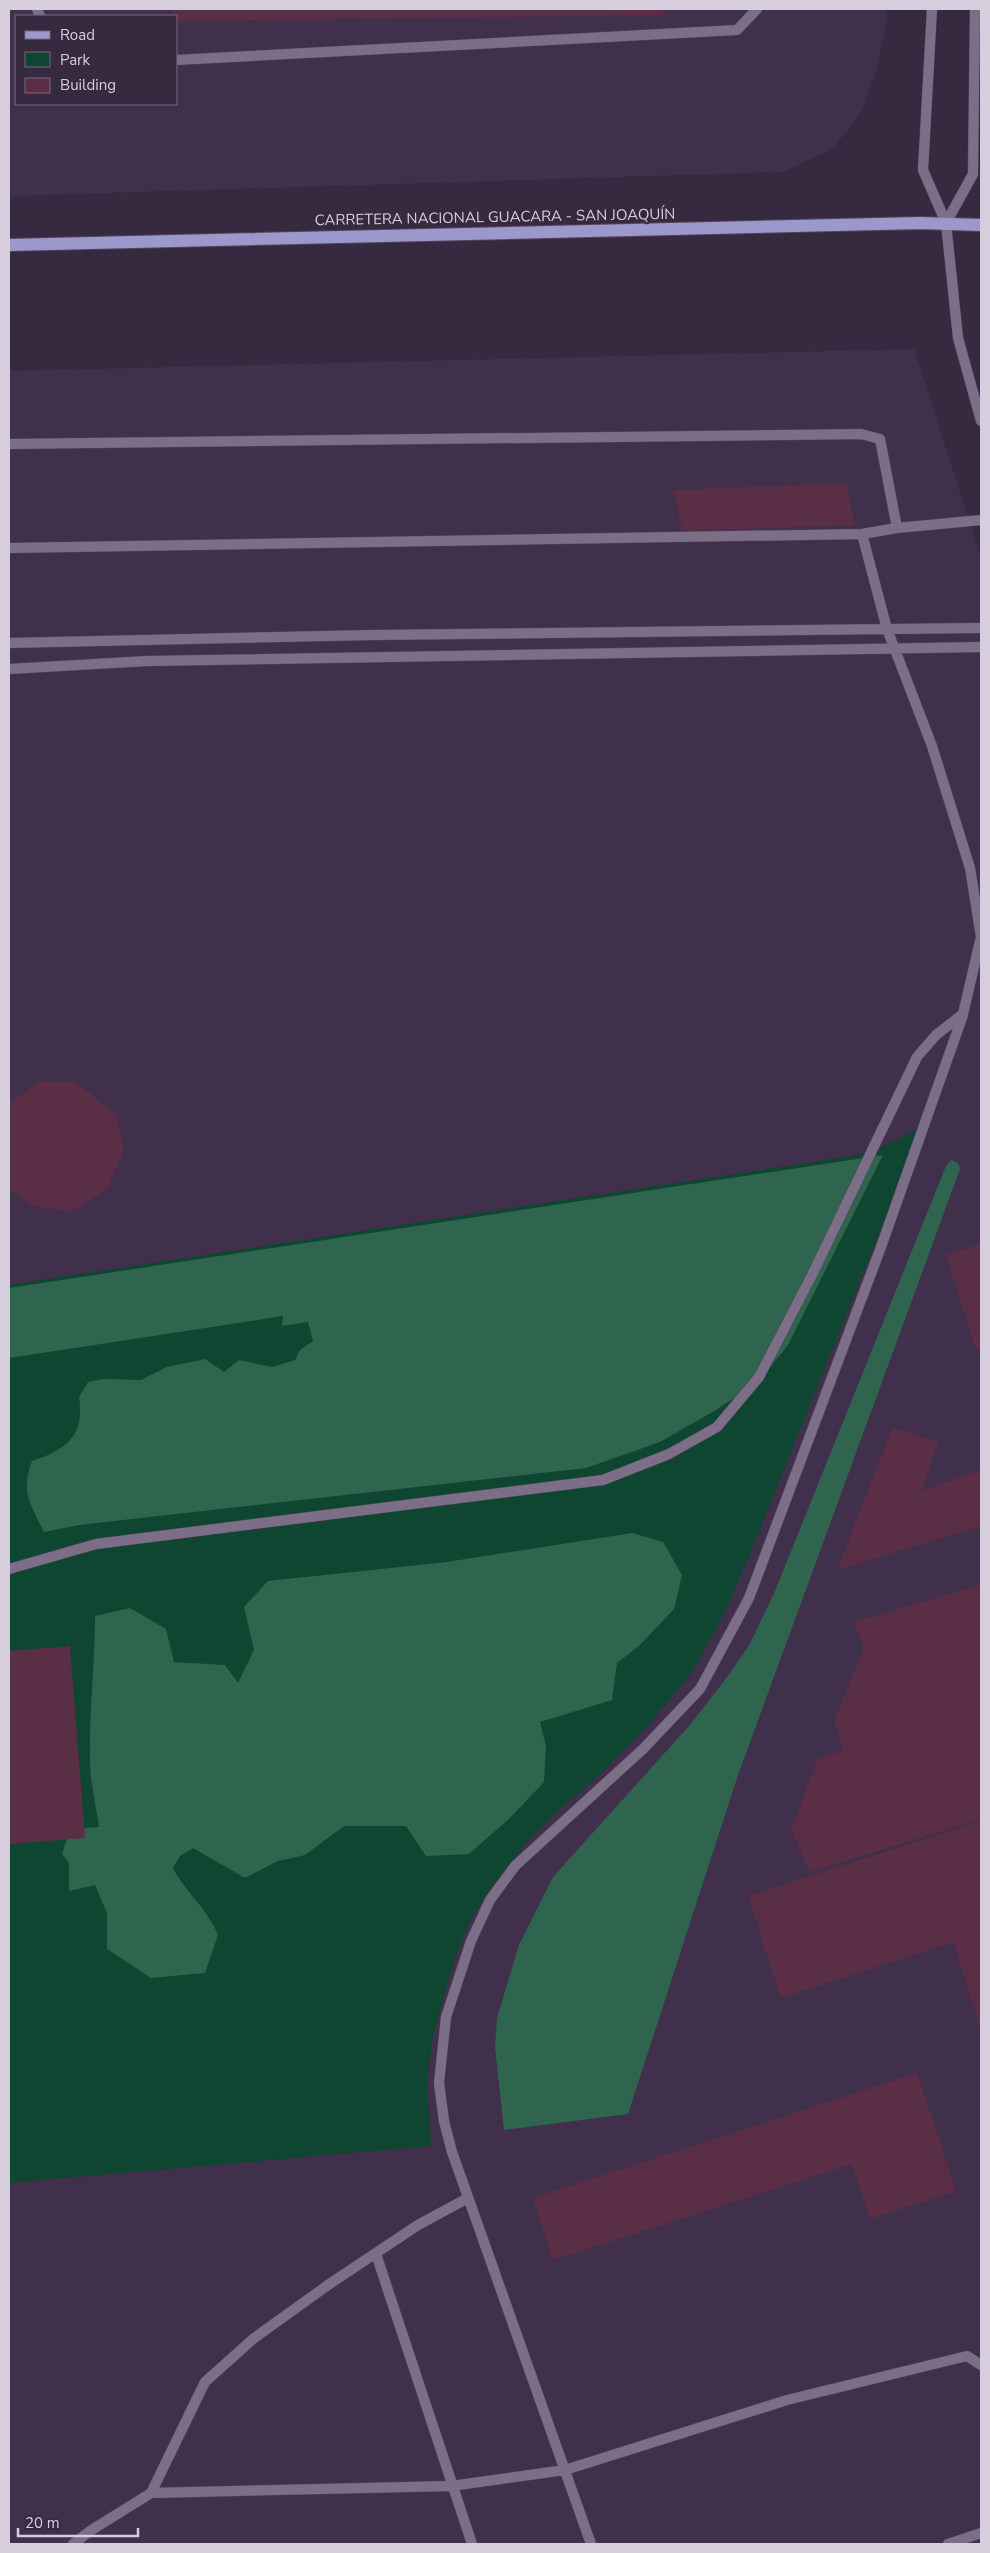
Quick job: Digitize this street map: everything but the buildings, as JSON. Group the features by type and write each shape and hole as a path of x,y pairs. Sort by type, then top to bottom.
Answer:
{"main road":[{"name":"CARRETERA NACIONAL GUACARA - SAN JOAQUÍN","path":"9,245 946,223 981,225"}],"street":[{"path":"178,60 737,30 757,9"},
{"path":"932,9 923,170 946,223 958,338 981,421"},
{"path":"946,223 972,174 975,9"},
{"path":"9,444 861,434 880,439 897,528"},
{"path":"9,548 862,534 897,528 981,520"},
{"path":"591,2544 468,2198 444,2121 439,2083 446,2017 471,1942 490,1900 515,1866 642,1749 700,1689 749,1598 881,1246 963,1014 980,937 970,868 932,746 888,630 862,534"},
{"path":"9,643 363,635 981,628"},
{"path":"9,669 147,661 896,650 981,647"},
{"path":"9,1569 96,1544 603,1480 669,1454 717,1427 760,1377 917,1057 936,1035 963,1014"},
{"path":"151,2493 205,2382 253,2339 418,2225 468,2198"},
{"path":"376,2254 451,2486 472,2544"},
{"path":"73,2544 90,2531 151,2493 451,2486 564,2470 787,2400 967,2356 981,2365"},
{"path":"948,2544 981,2533"}],"shaded area":[{"path":"9,9 887,9 887,20 876,71 862,111 833,149 782,172 9,196"},
{"path":"914,349 981,557 981,2544 9,2544 9,371"}],"green space":[{"path":"922,1127 757,1537 726,1610 693,1671 646,1728 599,1776 560,1809 527,1842 490,1889 472,1917 453,1963 433,2037 427,2081 431,2146 9,2183 9,1285 871,1153"},
{"path":"883,1155 788,1345 759,1381 716,1410 660,1442 586,1468 79,1525 44,1532 31,1506 27,1481 32,1461 55,1452 70,1440 79,1422 79,1397 88,1382 104,1379 141,1380 167,1367 205,1359 224,1372 239,1360 272,1367 295,1360 300,1350 313,1341 308,1322 282,1326 283,1316 9,1358 9,1288"},
{"path":"951,1160 958,1163 960,1169 738,1775 628,2114 504,2130 495,2047 497,2018 519,1945 553,1877 689,1726 750,1644 775,1591 946,1166"},
{"path":"632,1533 663,1542 682,1575 674,1609 639,1646 617,1663 612,1700 540,1722 546,1746 544,1782 510,1818 469,1854 426,1856 406,1826 344,1826 305,1855 278,1861 245,1878 193,1848 180,1856 173,1868 208,1917 218,1935 205,1973 151,1978 107,1949 107,1913 95,1885 69,1891 69,1863 62,1854 70,1829 99,1827 90,1770 95,1616 130,1608 166,1629 174,1662 225,1665 238,1683 254,1650 244,1607 268,1581 447,1562"}]}
